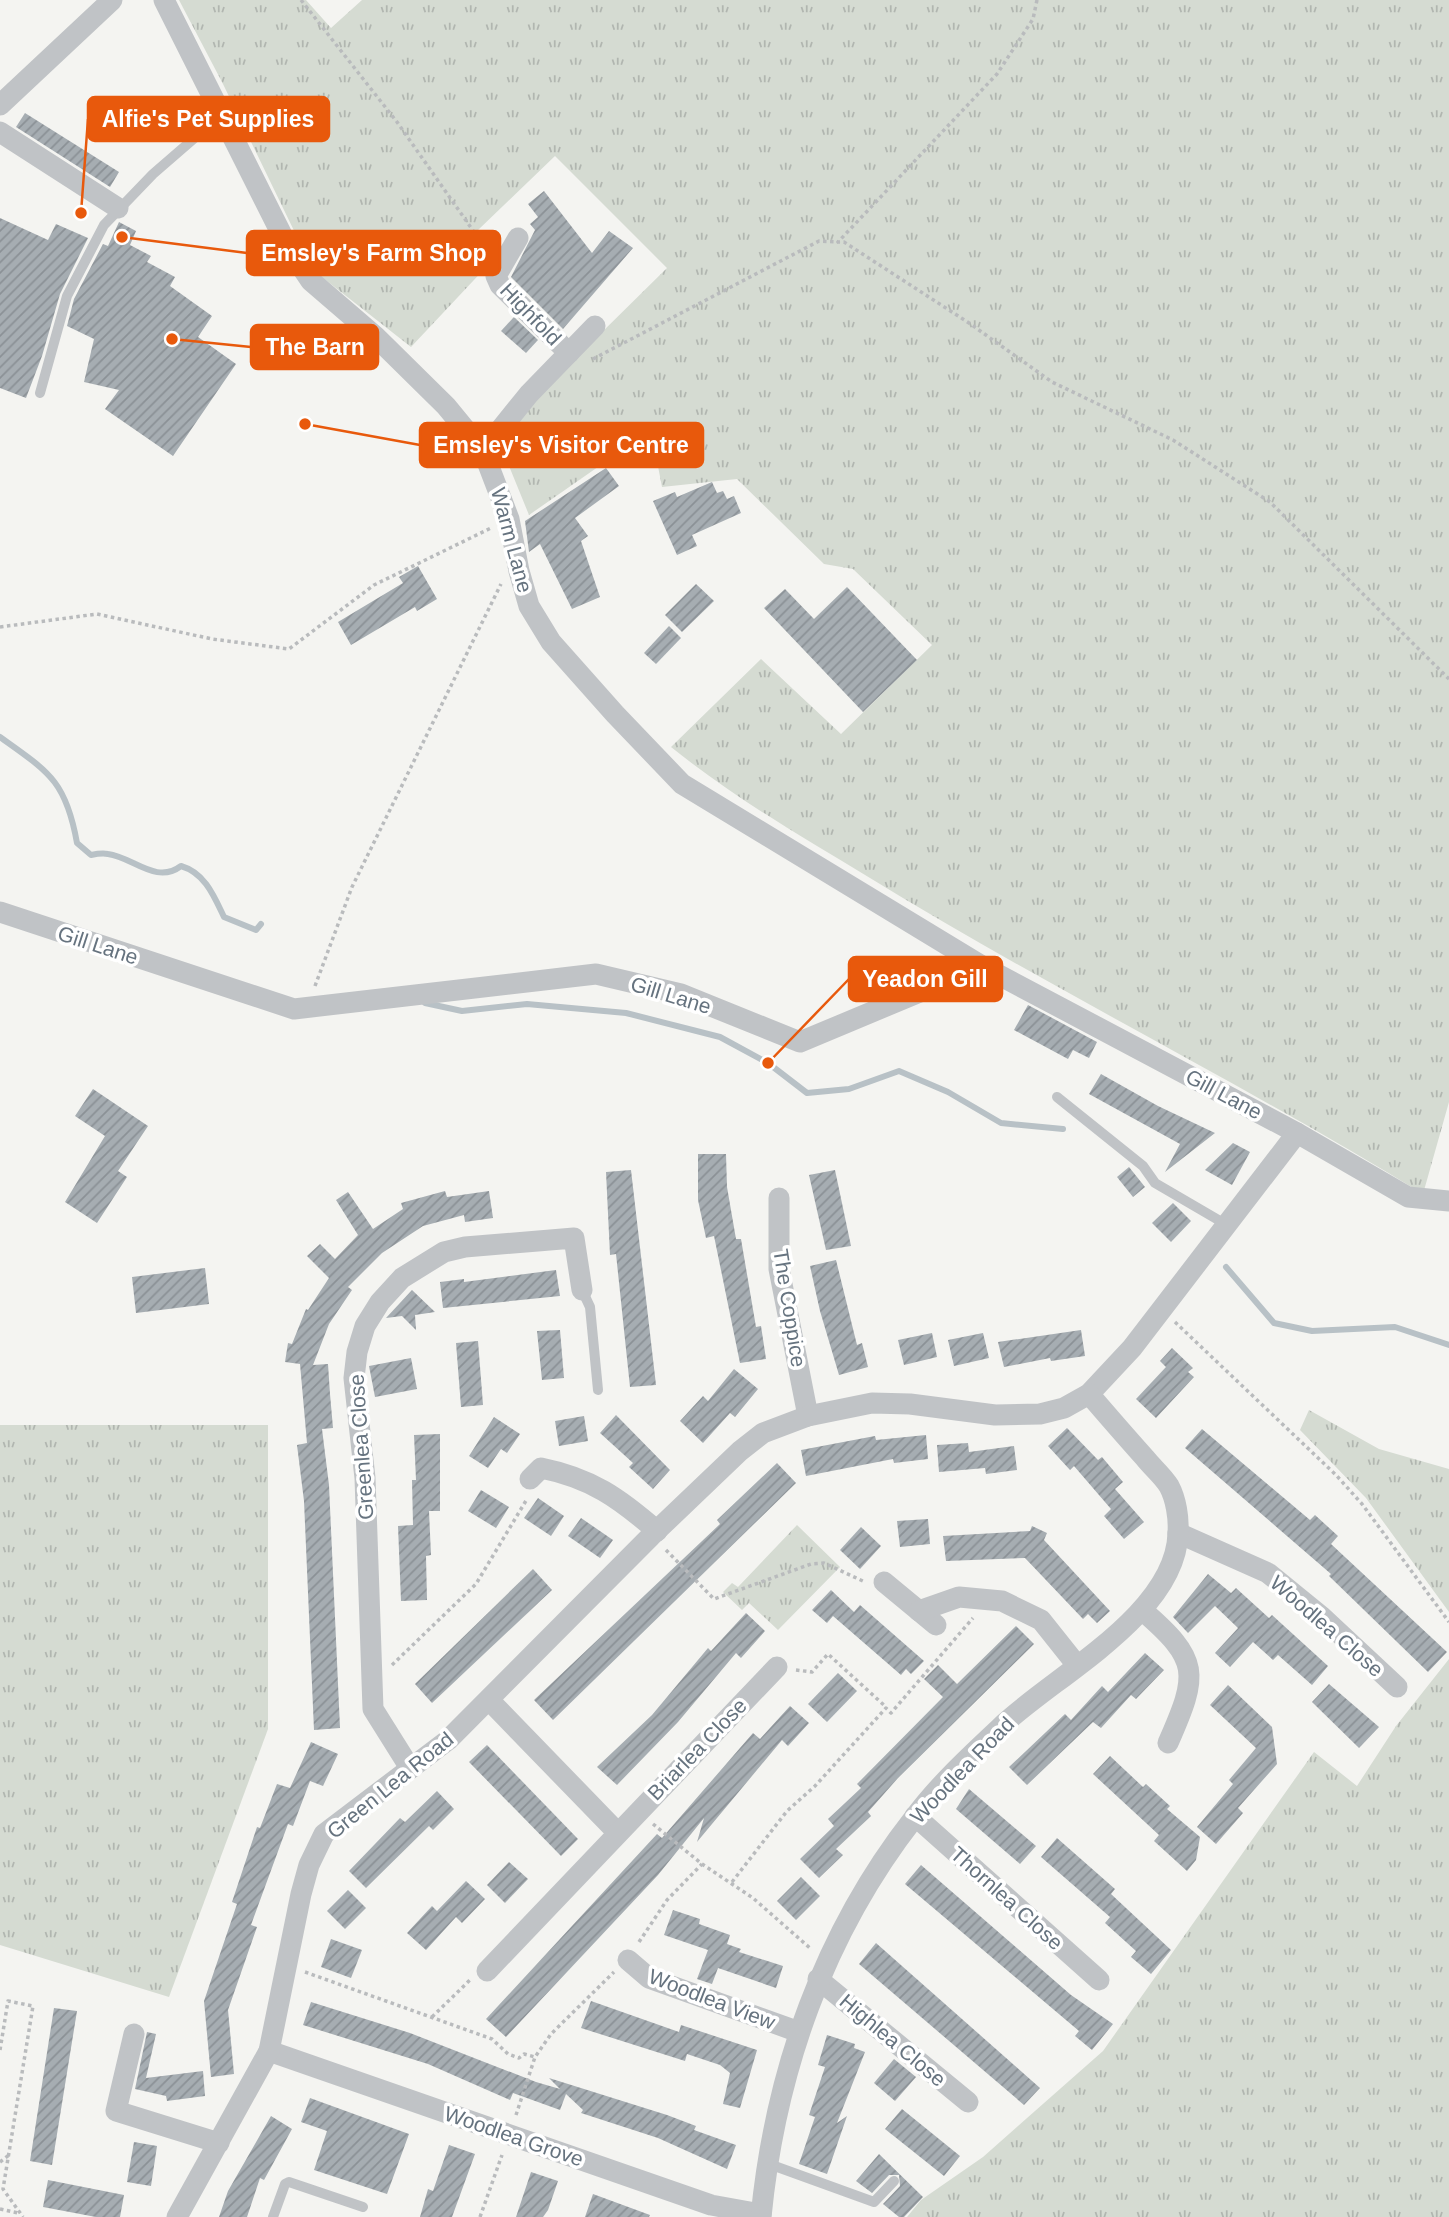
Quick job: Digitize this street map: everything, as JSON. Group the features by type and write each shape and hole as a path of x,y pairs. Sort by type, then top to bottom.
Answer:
{"street":[{"path":"0,106 112,0"},
{"name":"Warm Lane","path":"164,0 288,247 311,281 376,337 446,406 483,451 509,519 519,571 530,606 551,642 682,784 982,966"},
{"path":"0,132 118,208"},
{"name":"Highfold","path":"518,238 496,275 500,285 569,353"},
{"name":"Highfold","path":"483,451 529,394 595,326"},
{"name":"Gill Lane","path":"0,912 294,1009 597,974 681,994 800,1042 982,966 1297,1133 1408,1197 1449,1201"},
{"path":"1158,1313 1297,1133"},
{"name":"The Coppice","path":"779,1198 779,1269 808,1416"},
{"name":"Greenlea Close","path":"410,1768 373,1709 365,1478 354,1378 357,1352 365,1326 380,1302 402,1278 443,1252 465,1247 574,1238 582,1290"},
{"name":"Green Lea Road","path":"177,2217 270,2051 301,1894 309,1865 324,1834 448,1740 654,1533 756,1439 808,1416 872,1404 910,1404 995,1415 1040,1414 1064,1408 1089,1394 1158,1313"},
{"name":"Woodlea Road","path":"761,2215 777,2119 799,2032 822,1970 849,1913 915,1816 1006,1722 1142,1610 1169,1570 1178,1533 1176,1509 1169,1486 1089,1394"},
{"path":"535,1466 568,1473 597,1485 654,1533"},
{"name":"Woodlea Close","path":"1178,1533 1268,1573 1322,1617 1397,1688"},
{"path":"884,1582 936,1625"},
{"path":"919,1611 958,1597 1002,1601 1041,1620 1076,1664"},
{"path":"1142,1610 1174,1639 1184,1652 1189,1667 1190,1687 1185,1706 1168,1742"},
{"name":"Briarlea Close","path":"487,1970 776,1667"},
{"path":"489,1700 617,1832"},
{"name":"Thornlea Close","path":"915,1816 1099,1980"},
{"name":"Woodlea View","path":"628,1960 649,1978 799,2032"},
{"name":"Highlea Close","path":"822,1970 968,2102"},
{"path":"134,2034 116,2111 219,2143"},
{"name":"Woodlea Grove","path":"270,2051 711,2205 761,2215"}],"lane":[{"path":"40,393 67,296 104,225 118,208 198,135 223,118"},
{"path":"1056,1097 1143,1166 1155,1183 1227,1224"},
{"path":"582,1290 590,1307 598,1390"},
{"path":"769,2164 874,2202 894,2181"},
{"path":"273,2217 285,2184 289,2182 363,2207"}],"path":[{"path":"302,0 397,122 500,268"},
{"path":"838,242 996,74 1033,19 1037,0"},
{"path":"569,353 582,365 819,241 844,242 958,316 1052,382 1173,440 1270,502 1449,679"},
{"path":"0,627 96,614 212,639 289,649 374,585 509,519"},
{"path":"306,1007 352,887 499,585 519,571"},
{"path":"1158,1313 1336,1475 1362,1504 1449,1622"},
{"path":"372,1683 476,1584 531,1493 535,1466"},
{"path":"654,1533 714,1599 811,1564 824,1563 869,1584 884,1582"},
{"path":"812,1672 828,1654 891,1713 989,1600"},
{"path":"732,1882 787,1811 815,1786 886,1708"},
{"path":"637,1811 702,1864 732,1882 822,1970"},
{"path":"512,2127 535,2057 551,2034 628,1960 667,1900 702,1864"},
{"path":"286,1965 492,2039 508,2054 519,2058 524,2054 535,2057"},
{"path":"432,2017 475,1975 487,1970"},
{"path":"0,2050 8,2001 33,2006 2,2187 21,2215"},
{"path":"480,2217 506,2143"},
{"path":"0,2162 9,2155"},
{"path":"0,2209 21,2215"}],"green space":[{"path":"179,0 306,0 331,28 362,0 1449,0 1449,1102 1423,1194 1286,1113 938,919 768,816 671,747 761,659 841,734 932,645 853,569 824,564 737,479 662,487 651,430 529,515 505,456 526,407 667,268 555,156 477,231 489,264 411,347 313,270"},
{"path":"1309,1410 1379,1449 1449,1469 1449,1612 1366,1498 1300,1430"},
{"path":"0,1425 268,1425 268,1729 169,1997 0,1945"},
{"path":"797,1525 840,1567 778,1630 749,1603 742,1610 723,1592 732,1583 738,1587"},
{"path":"1449,1659 1449,2217 907,2217 921,2200 983,2157 1103,2051 1314,1752 1357,1786 1396,1726"}],"building":[{"path":"25,113 119,172 110,187 16,127"},
{"path":"544,191 592,253 609,231 633,248 563,329 511,277 535,230 530,224 538,217 528,204"},
{"path":"0,218 48,240 56,224 88,238 60,294 42,356 26,398 0,388"},
{"path":"119,222 136,231 130,245 151,256 147,262 175,277 170,286 212,316 198,337 236,364 173,456 105,409 119,390 84,382 94,339 67,326 74,299 103,244 108,246"},
{"path":"514,317 538,340 526,353 501,331"},
{"path":"606,468 619,486 575,518 588,536 581,541 600,597 572,609 540,544 529,552 525,521"},
{"path":"712,482 717,493 723,491 727,499 734,496 741,513 692,535 697,546 677,555 653,501 675,492 677,497"},
{"path":"418,566 437,599 417,611 415,607 351,645 338,622 403,583 399,577"},
{"path":"696,584 714,601 682,632 665,615"},
{"path":"847,587 917,660 863,712 764,608 785,589 814,619"},
{"path":"669,626 681,638 656,664 644,653"},
{"path":"1028,1005 1097,1042 1089,1058 1073,1050 1068,1059 1014,1030"},
{"path":"1101,1074 1158,1106 1215,1133 1165,1172 1180,1144 1089,1094"},
{"path":"93,1089 148,1126 118,1171 127,1177 97,1223 65,1202 105,1136 75,1116"},
{"path":"1233,1143 1250,1152 1232,1185 1205,1170"},
{"path":"698,1154 726,1154 727,1187 736,1239 741,1239 756,1327 761,1326 766,1359 740,1363 714,1236 706,1238 698,1200"},
{"path":"1129,1167 1145,1187 1133,1197 1117,1177"},
{"path":"631,1170 656,1385 630,1387 616,1254 610,1255 606,1172"},
{"path":"835,1170 851,1246 826,1250 809,1175"},
{"path":"445,1191 447,1197 489,1191 493,1218 465,1222 464,1215 423,1226 382,1253 348,1287 352,1290 329,1324 313,1365 328,1364 333,1428 322,1429 329,1485 340,1728 314,1730 304,1501 297,1445 307,1443 300,1364 285,1362 288,1343 292,1344 306,1309 308,1310 329,1278 307,1256 320,1244 335,1259 358,1235 336,1200 348,1192 373,1229 403,1209 401,1203"},
{"path":"1173,1203 1191,1221 1171,1242 1152,1223"},
{"path":"836,1260 857,1345 862,1343 868,1367 839,1375 810,1266"},
{"path":"205,1268 209,1304 136,1313 132,1277"},
{"path":"556,1270 560,1296 443,1308 440,1282 464,1279 464,1282"},
{"path":"412,1290 435,1312 415,1315 416,1330 402,1316 386,1318"},
{"path":"560,1330 564,1378 542,1380 537,1331"},
{"path":"1081,1330 1085,1356 1051,1361 1050,1358 1004,1367 998,1342"},
{"path":"932,1333 937,1357 904,1365 898,1340"},
{"path":"983,1333 989,1358 954,1366 948,1340"},
{"path":"478,1341 483,1405 461,1407 456,1343"},
{"path":"1172,1348 1193,1368 1188,1372 1194,1377 1156,1418 1136,1399 1166,1367 1160,1361"},
{"path":"411,1358 417,1389 375,1397 369,1366"},
{"path":"734,1369 758,1389 735,1417 730,1413 703,1443 680,1421 703,1396 708,1401"},
{"path":"616,1415 670,1470 653,1489 629,1467 633,1463 600,1433"},
{"path":"584,1416 588,1441 559,1446 555,1421"},
{"path":"494,1417 520,1434 507,1453 501,1449 488,1468 469,1456"},
{"path":"1067,1428 1098,1460 1102,1457 1123,1482 1115,1489 1144,1522 1124,1539 1104,1516 1111,1509 1074,1466 1070,1470 1048,1446"},
{"path":"1202,1429 1310,1520 1315,1515 1338,1536 1331,1544 1447,1652 1428,1672 1329,1576 1331,1574 1185,1448"},
{"path":"440,1434 440,1511 429,1511 431,1555 426,1556 427,1600 401,1601 398,1526 413,1525 412,1480 416,1480 414,1435"},
{"path":"926,1435 928,1459 894,1463 893,1459 806,1476 801,1450 875,1436 876,1440"},
{"path":"968,1443 969,1452 1014,1446 1017,1470 986,1474 985,1468 939,1472 937,1445"},
{"path":"777,1463 796,1483 553,1720 534,1700 720,1524 717,1520"},
{"path":"481,1490 509,1507 496,1528 468,1511"},
{"path":"538,1498 564,1516 551,1536 524,1518"},
{"path":"581,1518 613,1540 600,1558 568,1536"},
{"path":"928,1519 930,1544 900,1547 897,1521"},
{"path":"1032,1526 1047,1533 1044,1540 1110,1611 1097,1623 1088,1614 1083,1619 1025,1558 946,1561 943,1536 1030,1531"},
{"path":"861,1527 881,1546 860,1569 840,1550"},
{"path":"533,1569 552,1590 432,1703 415,1684"},
{"path":"1208,1574 1231,1593 1236,1588 1269,1618 1272,1615 1328,1666 1312,1685 1278,1655 1273,1660 1253,1642 1230,1667 1215,1653 1238,1628 1215,1606 1188,1633 1173,1617"},
{"path":"831,1590 854,1612 860,1605 924,1661 911,1674 906,1669 901,1675 833,1616 827,1623 812,1610"},
{"path":"746,1613 765,1631 741,1658 736,1653 678,1722 617,1785 597,1767 652,1715 708,1648 711,1651"},
{"path":"1016,1626 1034,1644 898,1778 868,1812 871,1816 836,1849 843,1855 819,1878 800,1859 834,1826 828,1819 861,1788 857,1784 943,1697 924,1679 938,1665 957,1684"},
{"path":"1145,1653 1164,1670 1136,1699 1131,1695 1101,1728 1093,1722 1027,1785 1009,1767 1065,1714 1071,1720 1102,1686 1108,1692"},
{"path":"838,1673 857,1691 827,1722 808,1704"},
{"path":"1329,1684 1379,1727 1359,1748 1312,1702"},
{"path":"1228,1685 1272,1727 1277,1764 1238,1808 1243,1813 1216,1844 1197,1827 1233,1784 1229,1780 1256,1748 1210,1705"},
{"path":"790,1706 809,1723 788,1746 782,1740 697,1842 704,1818 658,1875 506,2037 486,2019 657,1834 662,1838 753,1733 760,1739"},
{"path":"311,1742 338,1754 323,1786 310,1781 293,1826 288,1824 251,1925 257,1927 228,2010 234,2074 211,2077 204,2001 237,1904 232,1902 257,1827 260,1828 277,1784 290,1788"},
{"path":"487,1745 578,1839 561,1856 469,1762"},
{"path":"1110,1756 1143,1787 1146,1784 1170,1806 1167,1809 1200,1837 1196,1860 1187,1871 1154,1841 1159,1835 1093,1774"},
{"path":"969,1789 1036,1846 1020,1864 956,1809"},
{"path":"437,1791 454,1809 433,1830 429,1826 366,1888 349,1871 400,1818 405,1822"},
{"path":"1057,1838 1115,1889 1111,1894 1171,1950 1151,1974 1131,1957 1136,1951 1105,1923 1110,1917 1041,1857"},
{"path":"509,1862 528,1879 505,1903 487,1885"},
{"path":"921,1865 1071,1995 1113,2024 1092,2050 1075,2036 1079,2031 905,1884"},
{"path":"801,1877 820,1896 796,1920 777,1901"},
{"path":"466,1881 485,1899 462,1923 456,1917 426,1950 407,1933 432,1906 437,1911"},
{"path":"348,1890 366,1908 345,1929 327,1911"},
{"path":"673,1910 700,1919 699,1924 730,1935 727,1944 741,1949 739,1952 783,1966 776,1988 718,1968 712,1984 697,1979 708,1950 664,1935"},
{"path":"331,1939 362,1950 351,1978 321,1967"},
{"path":"876,1943 1040,2088 1024,2105 859,1964"},
{"path":"591,2001 679,2032 681,2025 757,2050 740,2108 723,2104 730,2073 720,2065 687,2054 685,2061 581,2028"},
{"path":"311,2002 410,2033 536,2082 560,2089 549,2078 667,2115 696,2126 694,2130 736,2145 727,2169 658,2138 581,2113 583,2110 566,2094 560,2110 513,2093 510,2100 428,2064 303,2025"},
{"path":"54,2008 77,2011 52,2165 30,2161"},
{"path":"147,2032 156,2034 146,2078 203,2071 205,2096 167,2101 166,2096 135,2089"},
{"path":"827,2035 855,2044 854,2048 865,2052 837,2123 847,2116 827,2174 799,2164 815,2117 809,2115 825,2067 818,2065"},
{"path":"894,2059 916,2077 895,2101 874,2083"},
{"path":"310,2098 409,2134 387,2194 314,2170 327,2131 301,2122"},
{"path":"902,2109 960,2156 944,2176 885,2129"},
{"path":"271,2116 292,2129 264,2180 260,2178 247,2217 219,2217 228,2191"},
{"path":"134,2142 157,2146 151,2186 127,2182"},
{"path":"449,2145 475,2154 452,2217 420,2217 428,2189 433,2191"},
{"path":"879,2154 923,2197 904,2217 899,2217 883,2204 900,2186 899,2175 889,2175 872,2193 856,2181"},
{"path":"531,2172 558,2181 543,2217 516,2217"},
{"path":"48,2180 124,2195 120,2217 96,2217 43,2207"},
{"path":"593,2194 650,2215 585,2217"}],"waterway":[{"path":"0,737 53,780 67,805 77,843 91,855 117,856 163,873 181,866 189,869 208,886 224,917 256,930 261,924"},
{"path":"425,1003 462,1011 527,1004 626,1013 720,1037 768,1063 807,1093 849,1089 899,1071 948,1092 1001,1123 1063,1129"},
{"path":"1226,1267 1274,1323 1312,1331 1395,1327 1449,1345"}],"place":[{"name":"Alfie's Pet Supplies","path":"81,213"},
{"name":"Emsley's Farm Shop","path":"122,237"},
{"name":"The Barn","path":"172,339"},
{"name":"Emsley's Visitor Centre","path":"305,424"},
{"name":"Yeadon Gill","path":"768,1063"}]}
